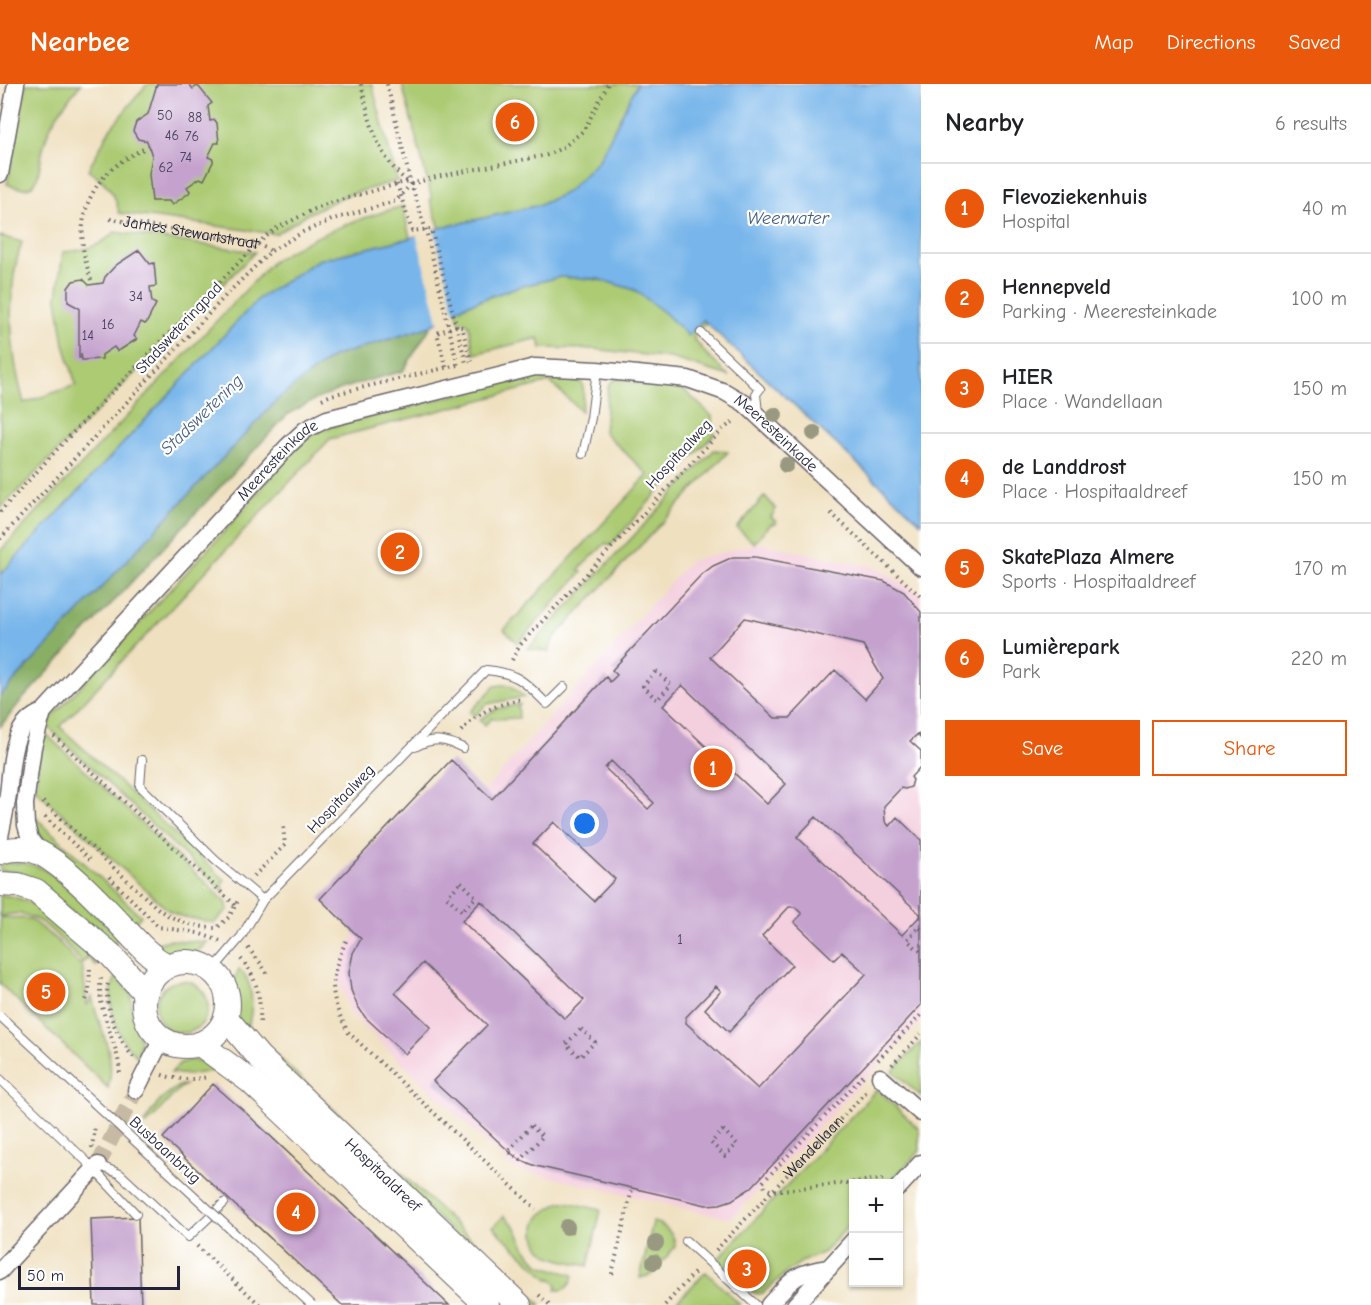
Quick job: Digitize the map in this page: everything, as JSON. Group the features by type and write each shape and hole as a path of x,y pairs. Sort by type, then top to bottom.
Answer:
{"main road":[{"path":"0,852 16,849 39,852 77,882 155,960 167,966"},
{"path":"0,884 18,885 36,891 119,964 145,993"},
{"path":"184,961 195,962 212,971 222,982 227,994 226,1018 220,1029 200,1044 187,1046 162,1039 152,1029 143,1005 151,979 161,969 184,961"},
{"name":"Hospitaaldreef","path":"226,1018 276,1073 519,1305"},
{"name":"Hospitaaldreef","path":"200,1044 250,1081 487,1305"}],"street":[{"path":"0,174 16,84"},
{"name":"Meeresteinkade","path":"39,852 30,839 26,825 27,791 33,747 42,718 75,675 305,430 327,419 535,367 597,370 688,379 725,392 744,403 921,567"},
{"name":"Meeresteinkade","path":"0,836 8,798 14,745 24,726 37,714 42,718"},
{"path":"136,1089 162,1039"},
{"path":"874,1071 921,1113"},
{"path":"903,1183 921,1163"},
{"path":"0,1270 96,1167"},
{"path":"795,1305 849,1246"},
{"path":"769,1305 796,1276 810,1270 829,1268"}],"lane":[{"path":"701,333 760,389 756,394 758,417"},
{"path":"583,454 591,418 597,370"},
{"name":"Hospitaalweg","path":"212,971 241,937 263,900 486,670 507,672"},
{"path":"507,672 522,680 547,704 564,687"},
{"path":"408,751 426,741 436,739 451,742 462,748"},
{"path":"142,760 140,786 215,860 263,900"},
{"name":"Busbaanbrug","path":"0,1016 312,1305"},
{"path":"0,1079 96,1167 136,1214"},
{"path":"96,1167 120,1174 188,1238 224,1203"},
{"path":"686,1241 756,1305"}],"path":[{"path":"361,84 380,151 397,173 409,183"},
{"path":"387,84 409,183 429,230 456,326"},
{"path":"409,183 547,155 564,147 584,130 608,84"},
{"path":"91,280 82,247 87,205 100,180 113,166 128,155 146,148"},
{"name":"Stadsweteringpad","path":"0,512 62,444 205,296 277,228 323,205 397,184 409,183"},
{"name":"Stadsweteringpad","path":"0,539 220,302 271,251 303,232 334,219 396,201 409,183"},
{"path":"397,184 412,231 429,230"},
{"name":"James Stewartstraat","path":"110,219 258,244 271,251"},
{"path":"429,230 462,385"},
{"path":"446,367 437,333 456,326 462,327 468,363"},
{"name":"Hospitaalweg","path":"507,672 520,645 733,420"},
{"path":"918,594 921,600"},
{"path":"656,671 671,685 657,700 643,686 656,671"},
{"path":"451,742 474,718 496,704 528,698 536,702 540,697"},
{"path":"42,718 236,905"},
{"path":"27,791 45,803 162,912 181,920 216,928"},
{"path":"461,882 476,897 462,911 447,897 461,882"},
{"path":"138,944 159,927 198,933 217,939 232,948 251,973 260,998 259,1031 248,1044"},
{"path":"921,929 919,927 907,940 921,952"},
{"path":"346,941 334,974 332,993 337,1011 348,1032 536,1209"},
{"path":"86,1000 89,991 88,961"},
{"path":"119,964 106,988 108,1006 117,1031 131,1055 147,1069 175,1079 194,1079 220,1073 229,1065"},
{"name":"Wandellaan","path":"665,1305 772,1191 921,1015"},
{"path":"581,1029 595,1042 580,1057 567,1044 581,1029"},
{"name":"Wandellaan","path":"772,1191 765,1188 763,1182 874,1071 921,1034"},
{"path":"531,1126 543,1136 521,1160 508,1150 531,1126"},
{"path":"723,1130 737,1143 725,1156 711,1143 723,1130"},
{"path":"877,1179 895,1177 896,1179"},
{"path":"772,1191 849,1182"},
{"path":"612,1274 632,1189"},
{"path":"188,1238 260,1305"}],"shaded area":[{"path":"758,543 878,568 921,595 921,1021 731,1219 514,1169 351,1014 338,978 350,941 690,561"}],"green space":[{"path":"26,84 81,84 64,104 48,132 38,176 32,186 26,188 7,184"},
{"path":"147,84 372,84 397,181 347,195 307,214 276,234 119,213 109,188 88,170 110,129"},
{"path":"402,84 637,84 599,160 568,192 540,205 440,228 430,200 432,199"},
{"path":"403,206 410,238 318,260 259,298 0,575 0,551 273,261 304,243 336,229"},
{"path":"115,232 255,252 0,509 0,236 22,242 13,281 11,323 15,364 24,403 76,385 64,344 57,298 63,252 91,247"},
{"path":"559,277 607,281 634,290 655,304 687,335 702,319 706,323 695,333 694,339 729,376 670,358 594,349 541,348 539,338 474,354 469,325 459,321 456,309 514,288"},
{"path":"431,326 403,371 329,394 287,415 20,702 0,727 0,696 279,398 332,357"},
{"path":"546,374 574,376 578,379 584,391 581,411 550,382 330,439 60,727 225,880 222,884 224,892 50,729 48,726 52,717 233,522 293,451 313,433 332,426 530,376"},
{"path":"617,379 684,390 712,416 714,435 662,487 610,546 606,543 578,570 582,572 518,643 504,630 648,475 604,432 608,386"},
{"path":"714,450 728,452 555,637 550,652 528,649"},
{"path":"765,496 776,509 771,517 776,524 771,524 754,543 737,528"},
{"path":"510,685 524,697 487,704 475,716 470,712 495,686"},
{"path":"521,704 518,706 519,718 491,719 485,725 479,720 496,709"},
{"path":"45,733 224,900 228,910 214,923 180,916 169,911 36,790 38,761"},
{"path":"36,818 141,916 131,926 38,833"},
{"path":"0,864 33,865 54,876 120,937 110,948 38,881 22,873 0,871"},
{"path":"0,895 28,902 54,917 102,956 96,966 88,957 83,963 56,935 36,919 12,914 0,917"},
{"path":"4,917 30,919 58,941 79,964 82,963 87,1005 92,997 109,1053 108,1088 0,984 0,920"},
{"path":"169,940 207,942 191,954 171,955 158,952 154,944"},
{"path":"239,969 244,974 250,988 252,1004 248,1027 236,1020 234,980"},
{"path":"116,977 131,994 133,1020 140,1039 139,1058 125,1042 115,1020 111,998"},
{"path":"177,981 187,981 201,988 208,1007 201,1026 187,1033 177,1033 167,1029 160,1022 156,1012 156,1002 160,992 167,985"},
{"path":"921,1042 921,1096 893,1071"},
{"path":"272,1051 541,1305 529,1305 268,1057"},
{"path":"191,1060 203,1062 218,1070 189,1075 171,1073 180,1063"},
{"path":"181,1085 185,1085 146,1125 144,1123 160,1101"},
{"path":"877,1089 919,1129 920,1151 893,1179 849,1179 849,1225 824,1252 803,1261 788,1271 763,1293 753,1292 718,1259"},
{"path":"561,1202 601,1210 588,1266 550,1256 538,1244 535,1232 537,1220 543,1213"},
{"path":"504,1216 515,1226 527,1251 540,1265 573,1275 568,1287 556,1290 557,1285 551,1278 549,1280 493,1227"},
{"path":"653,1222 668,1231 674,1238 675,1247 651,1275 640,1278"},
{"path":"706,1272 739,1304 740,1305 673,1305"}],"water":[{"name":"Weerwater","path":"637,84 921,84 921,523 703,320 688,336 666,314 635,290 598,279 559,277 514,288 463,306 431,326 332,357 279,398 0,696 0,575 259,298 318,260 540,205 567,192 599,160"}],"pier":[{"path":"434,228 455,313 439,325 416,233"}],"building":[{"path":"157,84 189,84 193,89 199,87 212,103 208,106 210,121 215,120 217,123 219,143 215,143 208,157 213,159 213,162 204,180 200,178 187,187 189,193 172,205 169,201 152,201 149,174 152,156 147,141 138,139 133,131 136,122 148,114"},
{"path":"139,250 150,264 154,263 156,286 150,287 152,302 156,304 147,322 145,324 141,322 134,336 137,339 120,350 117,351 114,347 102,355 102,359 82,360 81,353 81,358 79,358 79,308 68,302 68,288 73,281 83,279 89,285 103,283 105,277 116,265"},
{"path":"733,557 755,557 884,581 904,592 921,612 921,739 918,734 910,741 921,751 921,766 911,777 913,780 911,787 901,788 884,806 885,821 889,826 897,817 921,840 921,915 921,1005 751,1188 732,1200 706,1205 536,1166 512,1154 433,1081 487,1025 423,963 395,993 431,1027 405,1054 365,1017 357,1005 351,990 349,973 353,953 361,939 320,899 451,760 492,799 606,677 610,682 617,675 612,670 701,575 713,566","holes":["745,618 863,645 883,679 865,699 835,670 790,718 775,718 710,657","682,685 786,784 767,804 663,706","611,761 654,803 648,809 605,768","816,817 921,915 902,935 797,837","554,822 615,879 594,901 533,844","481,901 584,1000 565,1019 462,921","789,907 795,907 802,914 794,922 834,960 842,952 866,974 758,1089 686,1023 686,1017 716,986 721,991 705,1009 729,1032 792,965 762,936"]},
{"path":"213,1084 449,1305 342,1305 163,1138"},
{"path":"138,1217 141,1305 94,1305 91,1219"}],"tunnel":[{"path":"98,1165 136,1090"}],"place":[{"name":"Lumièrepark","path":"515,122"},
{"name":"Hennepveld","path":"400,552"},
{"name":"Flevoziekenhuis","path":"713,768"},
{"name":"SkatePlaza Almere","path":"46,992"},
{"name":"de Landdrost","path":"296,1212"},
{"name":"HIER","path":"747,1269"}],"water label":[{"name":"Stadswetering","path":"202,415"}]}
